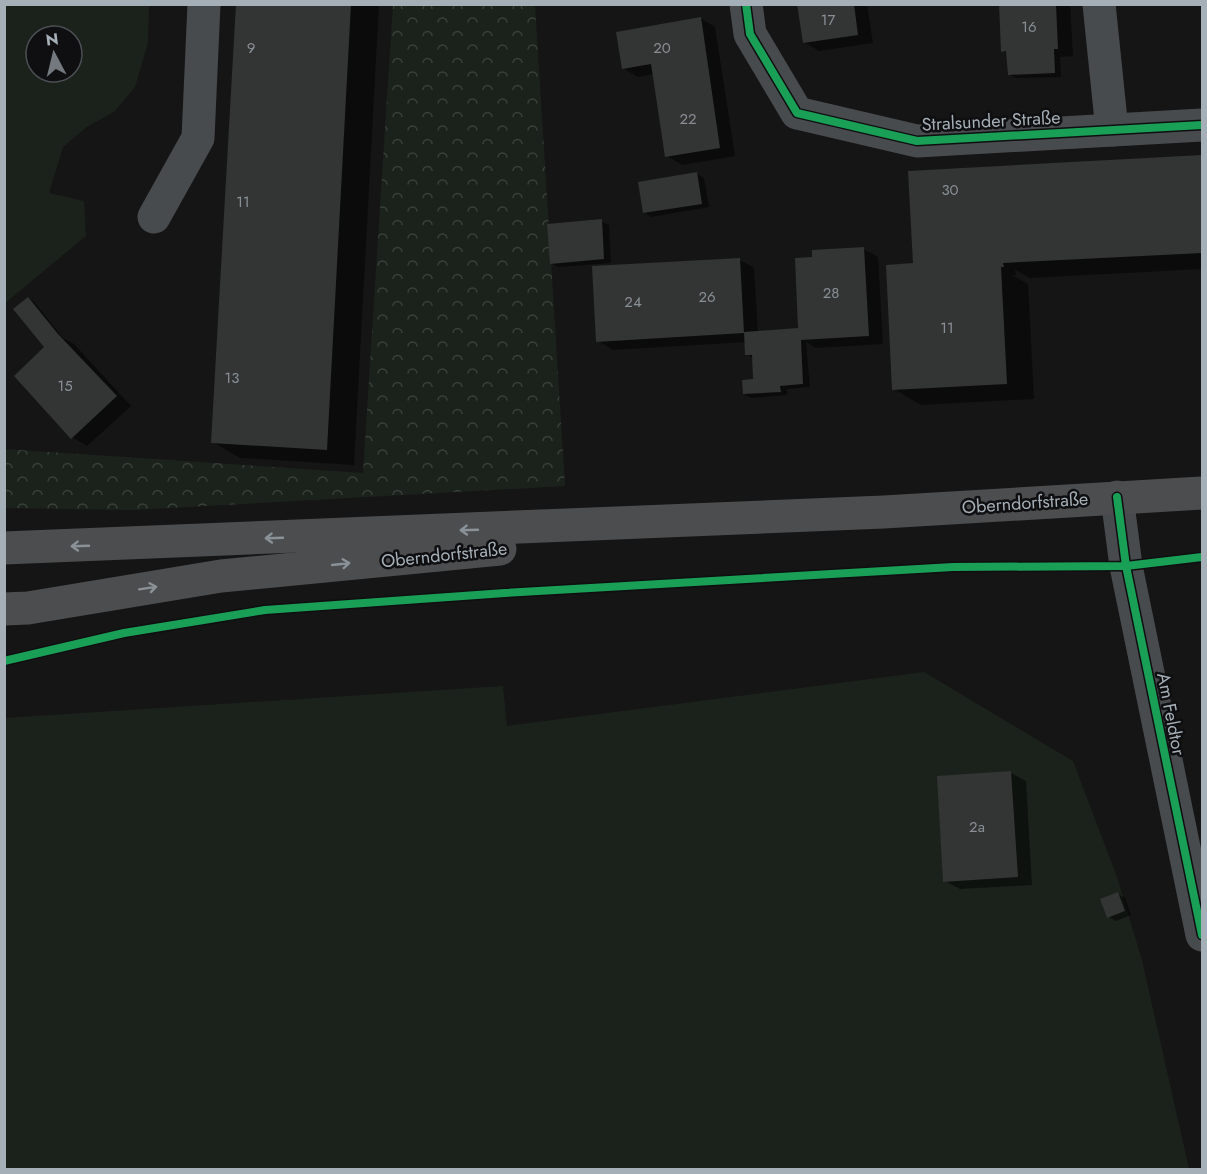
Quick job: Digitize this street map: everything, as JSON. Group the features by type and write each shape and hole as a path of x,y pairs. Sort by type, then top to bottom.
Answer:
{"main road":[{"name":"Oberndorfstraße","path":"4,548 884,512 1203,493"},
{"name":"Oberndorfstraße","path":"12,611 221,576 884,512"}],"street":[{"path":"154,216 198,138 204,4"},
{"name":"Stralsunder Straße","path":"746,4 750,34 797,113 917,141 1203,125"},
{"path":"1099,4 1112,130"},
{"name":"Am Feldtor","path":"1117,497 1126,566 1192,841 1203,935"}],"green space":[{"path":"5,4 149,5 148,43 135,87 114,112 88,126 63,147 49,193 84,201 86,236 5,303"},
{"path":"393,5 535,5 565,486 133,510 5,508 4,449 363,473"},
{"path":"924,672 1073,761 1117,877 1142,960 1189,1169 5,1170 5,718 503,686 507,726"}],"building":[{"path":"236,4 351,4 327,450 211,443"},
{"path":"797,4 854,4 858,35 803,43"},
{"path":"999,4 1056,4 1058,49 1054,49 1055,73 1008,75 1006,51 1001,52"},
{"path":"701,17 720,148 665,157 651,64 622,69 616,32"},
{"path":"1202,155 1202,253 1003,263 1004,267 1001,267 1007,384 892,390 886,265 913,263 908,171"},
{"path":"697,172 702,204 643,213 638,182"},
{"path":"602,219 604,259 550,264 547,224"},
{"path":"864,247 869,336 801,340 803,384 780,386 781,392 743,394 742,380 753,379 752,355 745,355 744,332 798,328 795,258 812,257 812,250"},
{"path":"740,258 744,333 596,342 592,266"},
{"path":"28,297 58,334 117,396 71,439 14,376 44,347 13,309"},
{"path":"1011,771 1018,877 943,882 937,776"},
{"path":"1118,892 1125,911 1107,918 1100,899"}],"cycle path":[{"path":"746,4 750,34 797,113 917,141 1202,125"},
{"path":"1117,497 1126,566 1202,935"},
{"path":"4,661 124,633 265,610 505,593 953,567 1126,566 1202,557"}]}
